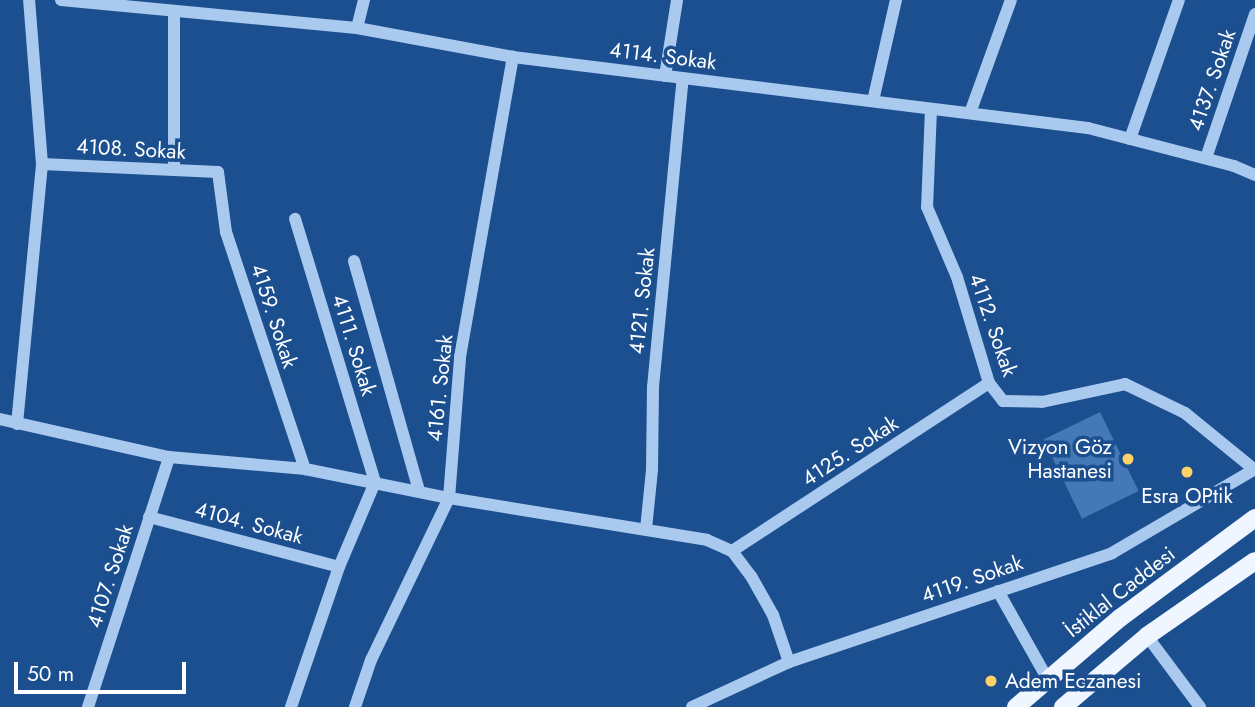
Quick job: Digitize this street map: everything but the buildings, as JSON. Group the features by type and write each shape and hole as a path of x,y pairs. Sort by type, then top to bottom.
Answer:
{"main road":[{"name":"İstiklal Caddesi","path":"1016,707 1120,618 1255,518"},
{"path":"1063,707 1147,636 1255,561"},
{"path":"1047,678 1053,707"}],"street":[{"path":"17,424 42,164 29,0"},
{"name":"4114. Sokak","path":"61,0 357,28 513,57 1088,128 1206,158 1255,175"},
{"path":"357,28 363,0"},
{"path":"665,76 677,0"},
{"path":"873,102 895,0"},
{"path":"970,113 1010,0"},
{"path":"1130,139 1179,0"},
{"path":"174,11 174,170"},
{"name":"4137. Sokak","path":"1206,158 1255,14"},
{"name":"4161. Sokak","path":"355,707 371,660 449,498 460,357 513,57"},
{"name":"4121. Sokak","path":"646,529 652,470 653,387 683,78"},
{"name":"4112. Sokak","path":"931,109 927,207 957,277 989,383 1003,401 1042,402 1125,384 1185,413 1255,470"},
{"name":"4108. Sokak","path":"42,164 218,172"},
{"name":"4159. Sokak","path":"218,172 226,232 304,469"},
{"name":"4111. Sokak","path":"295,219 375,482"},
{"path":"354,261 419,491"},
{"name":"4125. Sokak","path":"732,551 989,383"},
{"path":"0,418 169,457 304,469 449,498 707,540 732,551 773,615 789,662"},
{"name":"4107. Sokak","path":"88,707 169,457"},
{"name":"4119. Sokak","path":"692,707 789,662 1112,553 1255,470"},
{"path":"291,707 339,566 375,482"},
{"name":"4104. Sokak","path":"149,517 339,566"},
{"path":"998,591 1047,678"},
{"path":"1147,636 1200,707"}],"place":[{"name":"Vizyon Göz Hastanesi","path":"1128,459"},
{"name":"Esra OPtik","path":"1187,472"},
{"name":"Adem Eczanesi","path":"991,681"}]}
